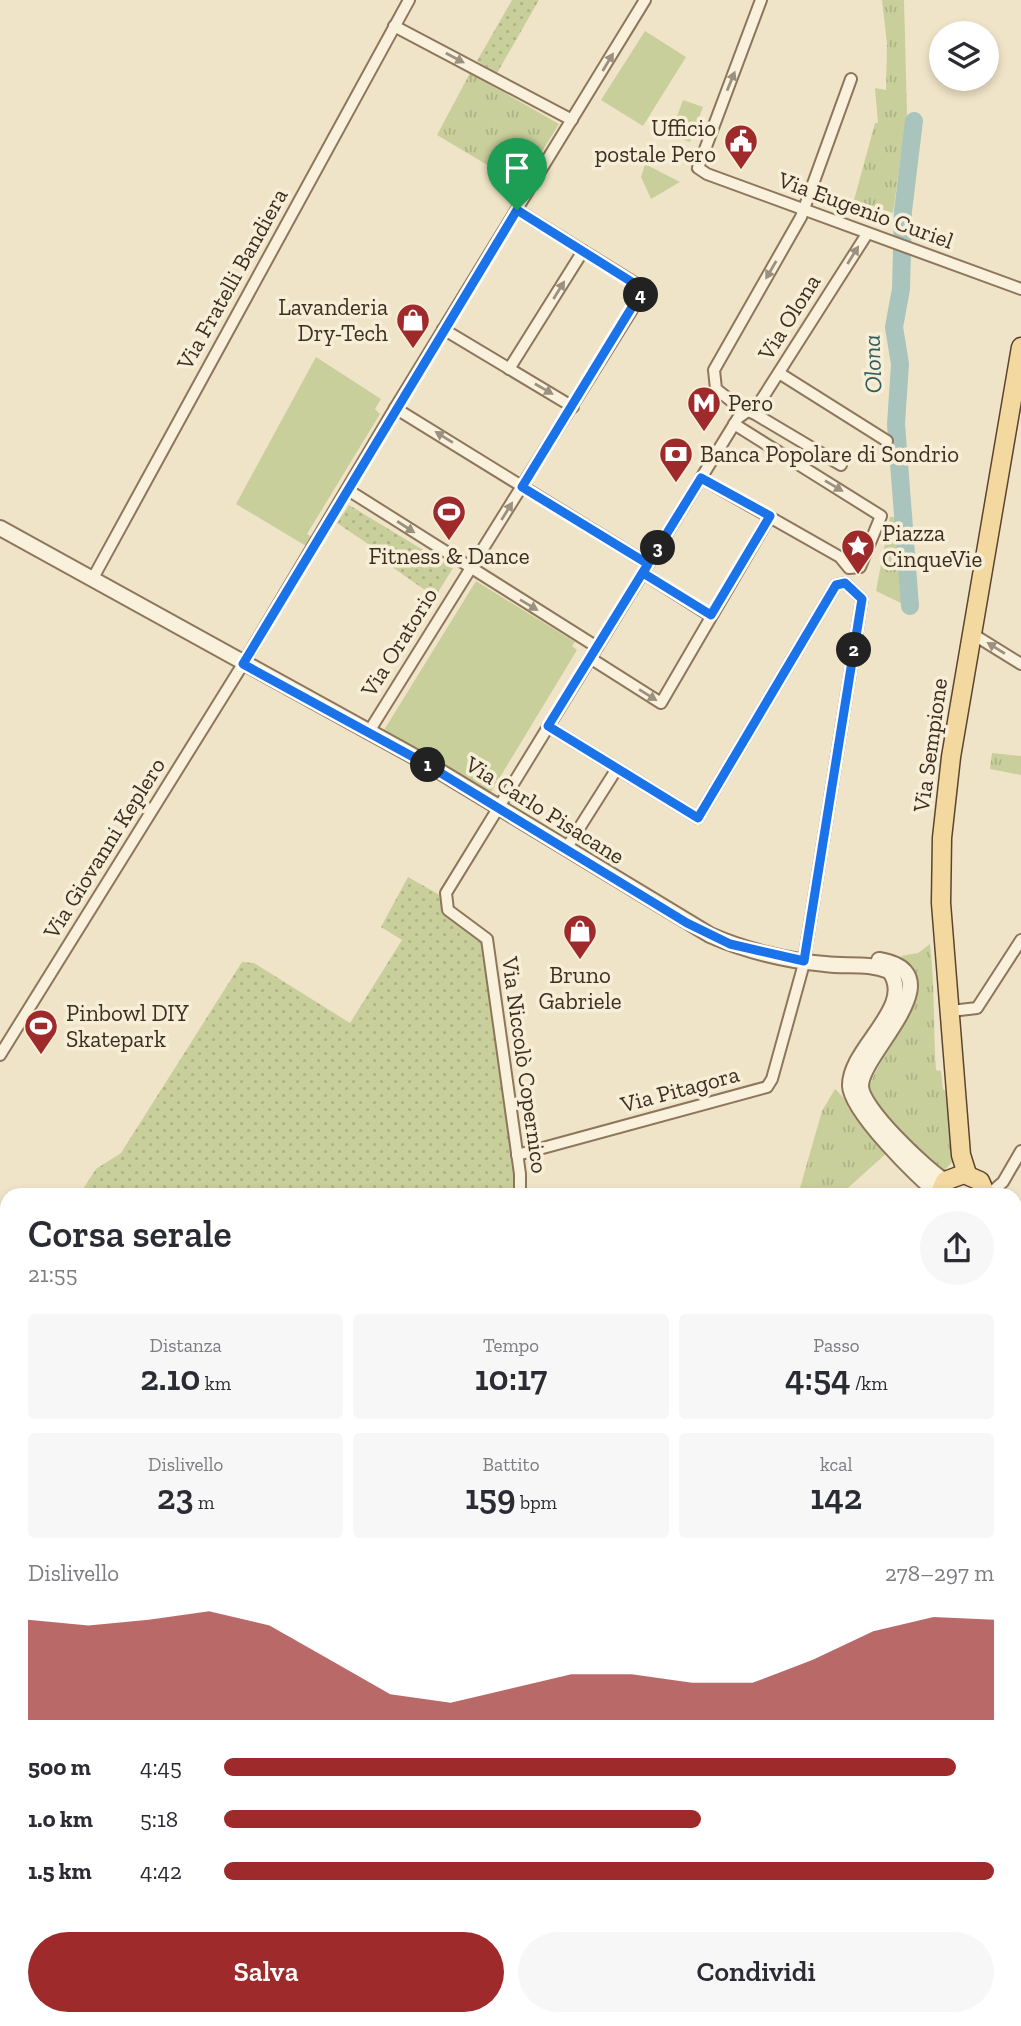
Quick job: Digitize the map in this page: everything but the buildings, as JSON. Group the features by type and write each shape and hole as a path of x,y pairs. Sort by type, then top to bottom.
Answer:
{"main road":[{"name":"Via Sempione","path":"962,1186 941,903 942,838 971,633 1017,391 1021,347"}],"street":[{"name":"Via Fratelli Bandiera","path":"93,578 409,0"},
{"name":"Via Giovanni Keplero","path":"0,1055 243,664 395,408 645,0"},
{"name":"Via Eugenio Curiel","path":"761,0 698,168 707,174 803,210 1021,289"},
{"path":"394,26 572,120"},
{"path":"841,466 718,391 714,370 803,210 852,79"},
{"path":"509,369 583,251 517,210"},
{"name":"Via Olona","path":"498,809 734,424 746,410 756,407 867,233"},
{"name":"Via Oratorio","path":"368,733 573,407 643,289 583,251"},
{"path":"443,329 573,407"},
{"path":"779,373 887,440"},
{"path":"395,408 522,487 711,615"},
{"path":"701,478 840,557 854,569 864,560 881,516 734,424"},
{"path":"348,491 597,647"},
{"path":"590,658 661,703 770,516"},
{"name":"Via Carlo Pisacane","path":"0,528 426,764 710,935 730,944 827,965 860,964 878,960 893,962 903,970 909,989 906,1004 863,1077 863,1097 927,1169 962,1186"},
{"path":"548,726 698,818 836,585 845,583 862,599 804,961"},
{"path":"971,633 1021,664"},
{"path":"566,849 616,770"},
{"name":"Via Niccolò Copernico","path":"498,809 448,887 445,902 452,913 487,939 519,1188"},
{"path":"951,1010 977,1008 1021,940"},
{"name":"Via Pitagora","path":"517,1155 767,1087 772,1079 804,961"},
{"path":"962,1186 997,1181 1006,1176 1021,1151"}],"green space":[{"path":"512,0 539,0 497,73 477,61"},
{"path":"882,0 904,0 907,113 893,213 854,200 875,123 878,123 875,88 886,90 887,44"},
{"path":"645,31 686,57 643,126 601,100"},
{"path":"470,73 559,124 521,185 437,135"},
{"path":"683,100 703,107 690,142 670,135"},
{"path":"645,164 680,182 651,199 641,177"},
{"path":"316,357 381,399 375,409 380,414 307,534 312,537 306,546 236,504"},
{"path":"349,505 453,568 435,597 392,567 395,562 337,523"},
{"path":"890,517 899,517 903,604 876,591"},
{"path":"476,581 575,642 572,646 577,650 491,792 384,730"},
{"path":"992,753 1021,756 1021,775 990,769"},
{"path":"408,877 445,898 446,907 481,932 519,1188 84,1188 96,1169 121,1153 242,962 254,963 350,1023 402,940 381,927"},
{"path":"930,944 936,1070 941,1071 943,1089 947,1093 952,1162 943,1172 936,1170 888,1119 869,1088 913,1004 915,988 912,972 901,956 918,953"},
{"path":"835,1089 888,1152 848,1188 800,1188 822,1111"}],"waterway":[{"name":"Olona","path":"910,606 896,424 900,364 894,327 901,289 903,211 914,121"}],"place":[{"name":"Ufficio postale Pero","path":"741,171"},
{"name":"Lavanderia Dry-Tech","path":"413,350"},
{"name":"Pero","path":"704,433"},
{"name":"Banca Popolare di Sondrio","path":"676,484"},
{"name":"Fitness & Dance","path":"449,542"},
{"name":"Piazza CinqueVie","path":"858,576"},
{"name":"Bruno Gabriele","path":"580,961"},
{"name":"Pinbowl DIY Skatepark","path":"41,1056"}],"route":[{"path":"517,210 395,408 243,664 456,781 687,923 730,944 804,961 862,599 851,586 845,583 836,585 698,818 548,726 643,573 701,478 770,516 711,615 643,573 648,564 522,487 643,289 517,210"}]}
